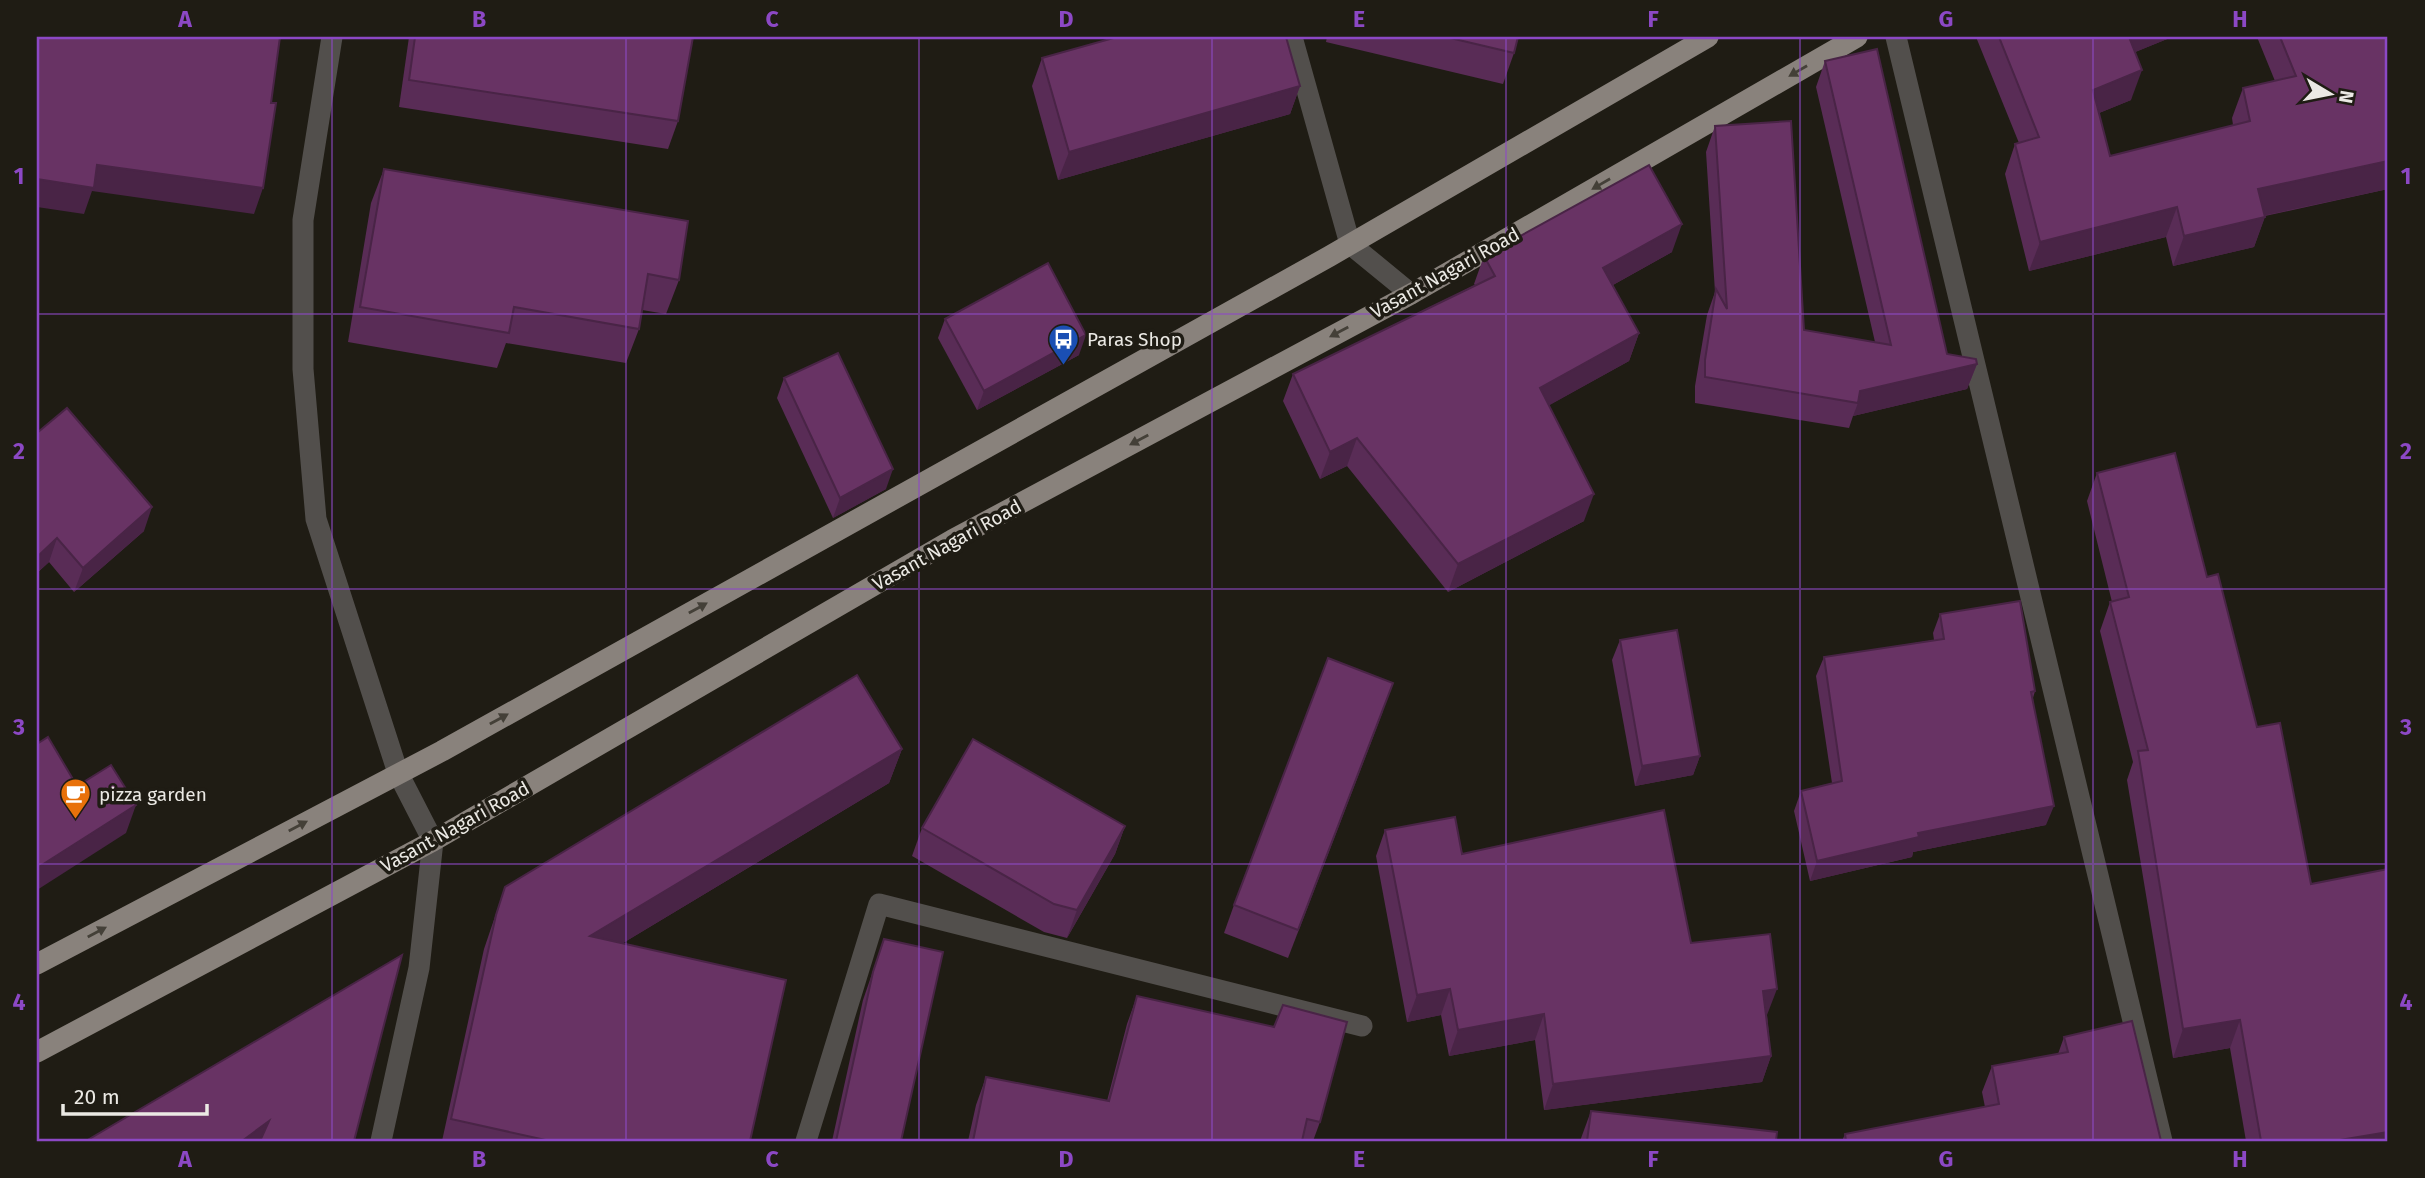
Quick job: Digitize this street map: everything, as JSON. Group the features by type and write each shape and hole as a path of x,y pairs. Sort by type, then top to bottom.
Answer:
{"main road":[{"path":"37,964 442,751 1350,244 1709,37"},
{"name":"Vasant Nagari Road","path":"37,1052 433,841 952,540 1411,294 1857,37"}],"street":[{"path":"332,37 303,220 303,369 316,519 398,773 433,841 419,968 381,1141"},
{"path":"1292,37 1350,244 1411,294"},
{"path":"1896,37 2162,1141"},
{"path":"806,1141 879,904 1362,1026"}],"building":[{"path":"37,37 280,37 271,103 276,103 263,188 97,165 94,188 37,179"},
{"path":"415,37 693,37 678,121 409,80"},
{"path":"1117,37 1286,37 1300,86 1069,152 1042,58"},
{"path":"1446,37 1518,37 1514,53"},
{"path":"1999,37 2129,37 2142,70 2093,90 2110,156 2250,121 2243,88 2296,76 2280,37 2388,37 2388,161 2258,189 2265,217 2184,236 2177,207 2040,242 2015,144 2039,137"},
{"path":"1877,49 1947,354 1976,359 1977,364 1860,391 1858,403 1705,377 1705,360 1716,289 1727,309 1715,126 1791,121 1804,330 1891,345 1825,61"},
{"path":"1649,165 1682,224 1603,268 1639,333 1540,388 1594,494 1458,564 1357,438 1330,452 1293,374 1495,276 1484,256"},
{"path":"384,169 688,221 679,280 648,274 639,329 514,307 509,333 360,307"},
{"path":"1048,263 1086,335 984,391 945,319"},
{"path":"838,353 893,469 840,498 784,378"},
{"path":"67,408 152,507 83,568 57,538 37,557 37,433"},
{"path":"2175,453 2207,577 2218,574 2257,727 2280,723 2311,884 2388,869 2388,1132 2334,1141 2261,1141 2240,1020 2183,1029 2138,751 2148,750 2110,602 2129,597 2097,473"},
{"path":"2020,601 2035,691 2031,692 2054,806 1918,833 1919,837 1817,861 1801,791 1842,781 1824,657 1944,639 1940,614"},
{"path":"1677,630 1700,756 1642,766 1620,640"},
{"path":"1328,658 1393,683 1298,930 1234,905"},
{"path":"857,675 902,749 590,936 786,980 750,1141 550,1141 451,1119 496,915 505,887"},
{"path":"48,737 77,786 111,765 136,805 37,868 37,744"},
{"path":"973,739 1125,826 1077,910 1054,904 922,828"},
{"path":"1664,810 1691,943 1770,934 1777,989 1763,991 1771,1056 1553,1084 1544,1014 1458,1030 1450,989 1417,995 1385,830 1455,817 1462,854"},
{"path":"884,939 943,952 901,1141 836,1141 873,972"},
{"path":"402,955 354,1141 260,1141 269,1121 242,1141 86,1141"},
{"path":"1137,996 1274,1027 1283,1005 1347,1022 1320,1122 1307,1119 1302,1141 973,1141 986,1077 1109,1101"},
{"path":"2132,1021 2161,1141 1846,1141 1845,1134 1999,1104 1992,1066 2068,1052 2064,1037"},
{"path":"1591,1111 1777,1132 1776,1141 1587,1141"}],"place":[{"name":"Paras Shop","path":"1064,366"},
{"name":"pizza garden","path":"76,821"}]}
